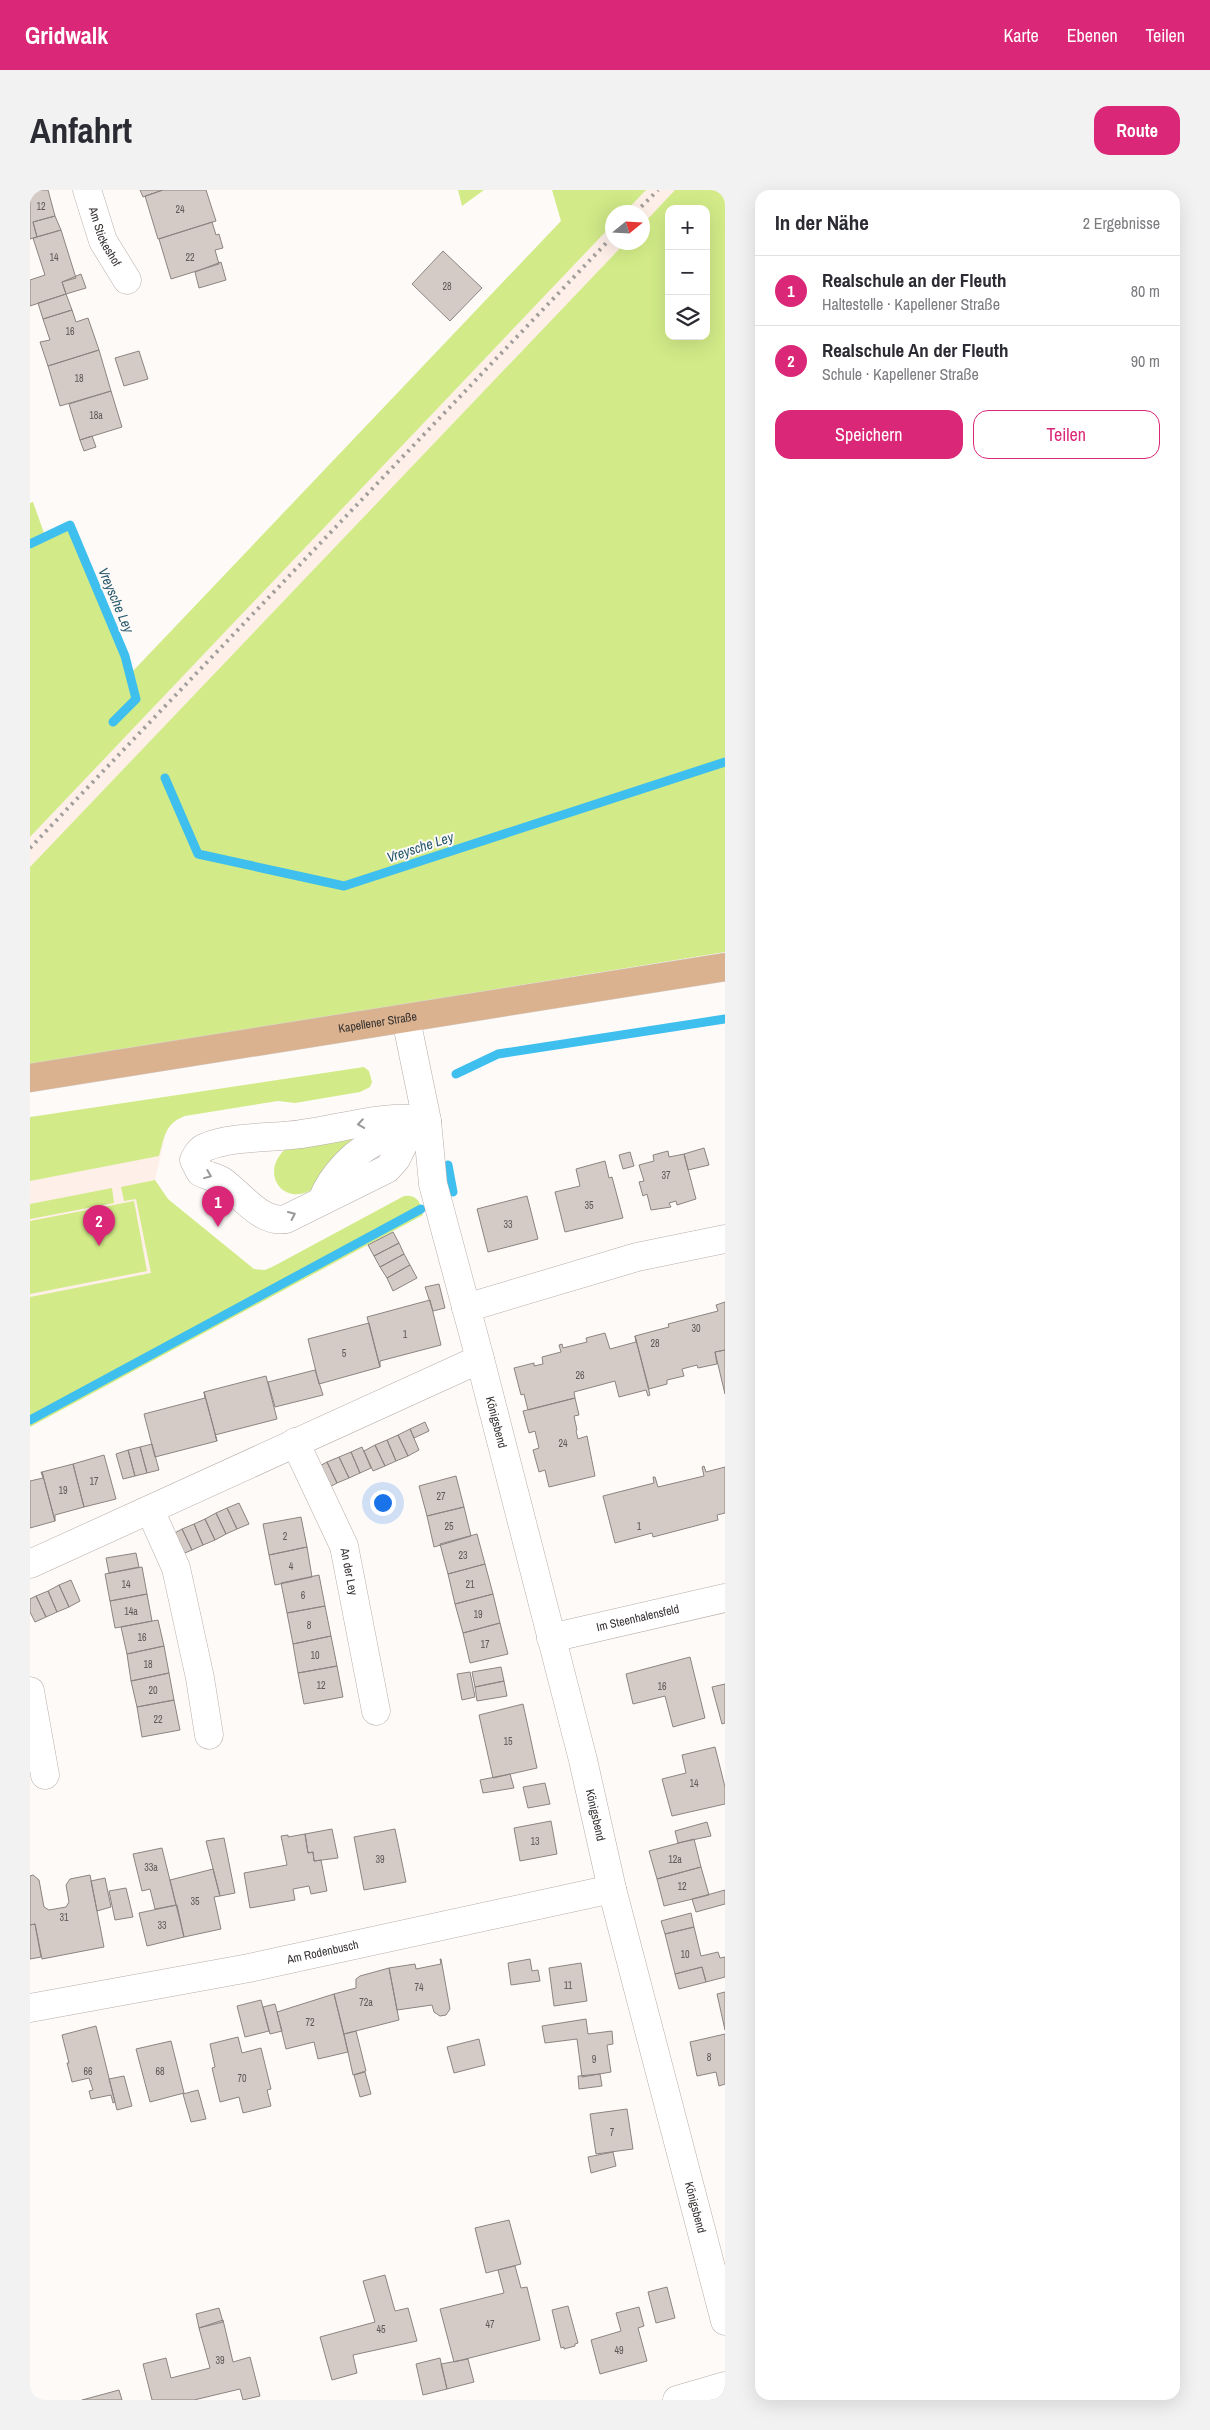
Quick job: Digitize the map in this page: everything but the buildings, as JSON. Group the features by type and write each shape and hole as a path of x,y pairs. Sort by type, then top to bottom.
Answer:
{"main road":[{"name":"Kapellener Straße","path":"30,1078 725,967"}],"street":[{"name":"Am Stickeshof","path":"87,190 103,241 127,280"},
{"name":"Königsbend","path":"406,1019 418,1126 480,1359 583,1760 612,1888 725,2321"},
{"path":"398,1118 418,1126 382,1140 363,1150 336,1175 327,1187 322,1201 286,1219 277,1221 270,1218 223,1182 200,1172 194,1160 197,1153 211,1145 274,1135 301,1134 398,1118"},
{"path":"466,1308 637,1257 725,1239"},
{"path":"30,1564 480,1359"},
{"name":"An der Ley","path":"295,1442 344,1546 376,1711"},
{"path":"150,1510 176,1568 200,1678 209,1735"},
{"name":"Im Steenhalensfeld","path":"551,1638 725,1598"},
{"path":"30,1691 45,1775"},
{"name":"Am Rodenbusch","path":"30,2008 249,1968 612,1888"},
{"path":"677,2400 725,2386"}],"shaded area":[{"path":"646,190 675,190 650,217 650,205 632,205"},
{"path":"605,232 605,250 618,250 30,867 30,837"},
{"path":"174,1120 167,1128 155,1180 168,1199 178,1288 30,1340 30,1143"}],"green space":[{"path":"458,190 484,190 462,206"},
{"path":"552,190 646,190 632,205 605,205 605,232 30,837 30,503 33,502 44,533 71,521 127,654 132,672 561,221"},
{"path":"675,190 725,190 725,952 30,1065 30,867 618,250 650,250 650,217"},
{"path":"364,1067 369,1071 372,1082 370,1087 360,1092 295,1103 278,1101 185,1116 169,1127 159,1156 30,1181 30,1117"},
{"path":"351,1138 353,1144 350,1152 311,1190 300,1194 291,1194 283,1190 277,1183 274,1175 275,1165 280,1155 289,1146"},
{"path":"155,1180 168,1199 254,1269 265,1270 274,1266 404,1196 416,1198 423,1215 30,1427 30,1297 151,1273 136,1199 124,1201 121,1187"},
{"path":"112,1188 114,1203 30,1219 30,1204"},
{"path":"134,1201 147,1271 30,1294 30,1221"}],"waterway":[{"name":"Vreysche Ley","path":"30,544 70,525 125,656 136,699 113,722"},
{"name":"Vreysche Ley","path":"165,778 198,854 344,886 725,762"},
{"path":"456,1074 498,1054 725,1019"},
{"path":"448,1165 453,1192"},
{"path":"30,1420 421,1209"}],"railway":[{"path":"643,205 658,190"},
{"path":"30,848 605,244"}],"place":[{"name":"Realschule an der Fleuth","path":"218,1227"},
{"name":"Realschule An der Fleuth","path":"99,1246"}]}
